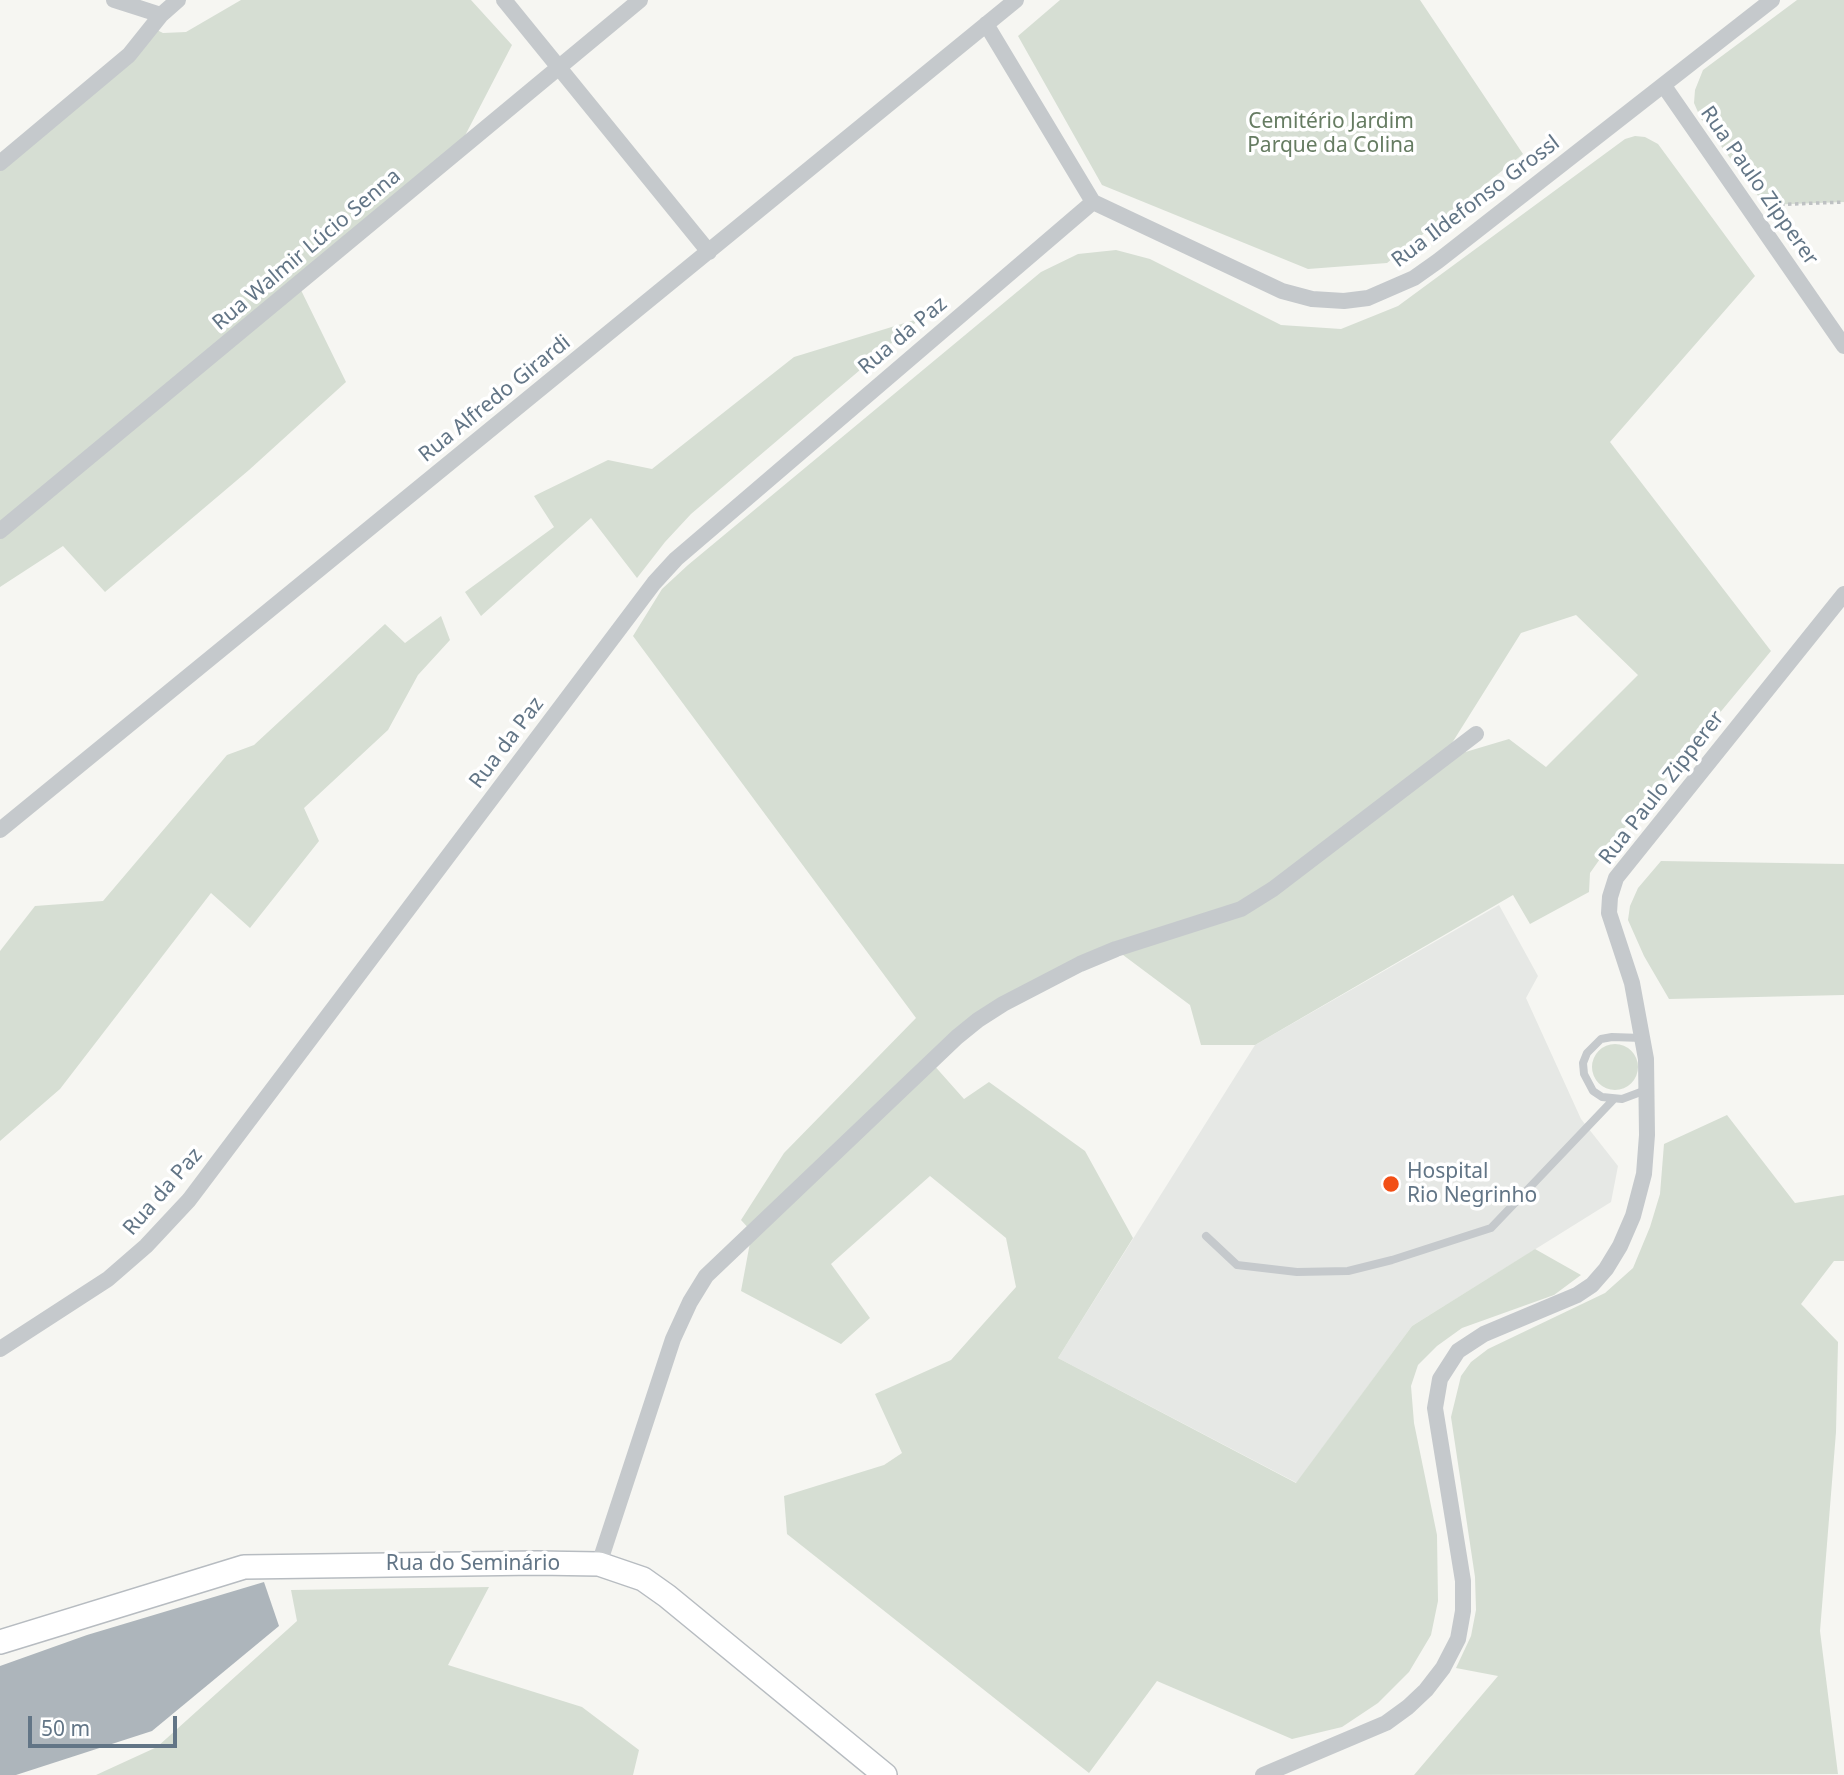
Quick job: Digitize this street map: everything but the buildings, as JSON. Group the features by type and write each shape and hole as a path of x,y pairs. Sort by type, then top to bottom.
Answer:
{"street":[{"path":"114,0 161,15"},
{"path":"0,163 129,55 161,15 178,0"},
{"path":"504,0 709,252"},
{"name":"Rua Walmir Lúcio Senna","path":"0,531 640,0"},
{"name":"Rua Alfredo Girardi","path":"0,830 1016,0"},
{"name":"Rua Ildefonso Grossl","path":"1093,202 1282,291 1312,299 1343,301 1368,298 1414,278 1438,261 1772,0"},
{"path":"986,24 1093,202"},
{"name":"Rua Paulo Zipperer","path":"1664,86 1844,346"},
{"name":"Rua da Paz","path":"0,1349 108,1279 146,1246 189,1200 645,594 676,559 713,524 1093,202"},
{"name":"Rua Paulo Zipperer","path":"1642,1038 1632,983 1609,913 1609,897 1616,878 1844,594"},
{"path":"599,1564 673,1339 690,1302 706,1276 957,1037 1003,1004 1080,964 1115,949 1241,909 1273,889 1475,734"},
{"path":"1263,1775 1386,1723 1426,1690 1443,1668 1458,1639 1463,1611 1463,1581 1435,1408 1440,1379 1458,1351 1484,1334 1577,1295 1592,1286 1606,1269 1633,1216 1644,1174 1647,1135 1646,1059 1642,1038"},
{"name":"Rua do Seminário","path":"0,1642 244,1567 599,1564 643,1579 667,1596 885,1775"}],"lane":[{"path":"1642,1038 1601,1039 1587,1054 1584,1063 1587,1083 1602,1097 1612,1100 1646,1090"},
{"path":"1206,1236 1237,1265 1297,1272 1348,1271 1392,1260 1491,1228 1612,1100"}],"path":[{"path":"1748,206 1844,202"}],"shaded area":[{"name":"Hospital Rio Negrinho","path":"1499,905 1538,976 1526,998 1581,1119 1618,1166 1611,1202 1412,1326 1297,1483 1058,1358 1255,1045"}],"green space":[{"path":"241,0 471,0 512,45 456,153 298,284 346,382 249,470 105,592 63,546 0,587 0,163 151,27 163,33 186,32"},
{"name":"Cemitério Jardim Parque da Colina","path":"1060,0 1420,0 1523,154 1387,263 1308,269 1102,185 1018,36"},
{"path":"1797,0 1844,0 1844,202 1765,205 1701,119 1694,103 1695,90 1703,70"},
{"path":"1645,137 1658,144 1755,276 1610,442 1771,651 1607,849 1590,873 1589,892 1530,924 1513,895 1255,1045 1201,1045 1190,1005 1115,949 1003,1004 932,1063 964,1099 989,1082 1085,1151 1133,1238 1058,1358 1296,1483 1412,1326 1535,1249 1581,1275 1554,1295 1462,1328 1437,1346 1418,1365 1411,1386 1414,1423 1437,1535 1438,1601 1431,1635 1409,1672 1378,1703 1342,1727 1292,1739 1157,1681 1089,1773 787,1534 784,1496 884,1465 902,1453 875,1394 951,1360 1016,1287 1006,1238 930,1176 831,1264 870,1318 841,1344 741,1291 752,1232 741,1220 784,1153 916,1018 633,636 662,589 688,565 1041,272 1078,254 1116,250 1150,259 1281,325 1341,329 1398,306 1625,139","holes":["1576,615 1638,675 1546,767 1509,739 1442,759 1521,633"]},
{"path":"921,318 691,514 637,578 591,518 481,616 465,592 554,527 534,496 608,460 652,469 794,357"},
{"path":"441,616 450,640 418,675 388,730 304,808 319,841 250,928 211,893 60,1089 0,1141 0,951 35,906 103,901 227,755 254,745 385,624 405,643"},
{"path":"1661,861 1844,864 1844,995 1669,999 1644,956 1628,920 1630,906 1638,888"},
{"path":"1615,1044 1631,1051 1638,1067 1631,1083 1615,1090 1599,1083 1592,1067 1599,1051"},
{"path":"1727,1115 1795,1203 1844,1195 1844,1261 1834,1261 1801,1304 1838,1342 1836,1432 1820,1631 1838,1774 1414,1775 1498,1676 1456,1668 1471,1636 1476,1610 1475,1577 1451,1417 1461,1376 1471,1362 1488,1349 1605,1293 1633,1268 1660,1194 1664,1144"},
{"path":"489,1587 448,1665 582,1707 639,1750 633,1775 96,1775 157,1747 297,1621 291,1590"}],"place":[{"name":"Hospital Rio Negrinho","path":"1391,1184"}]}
